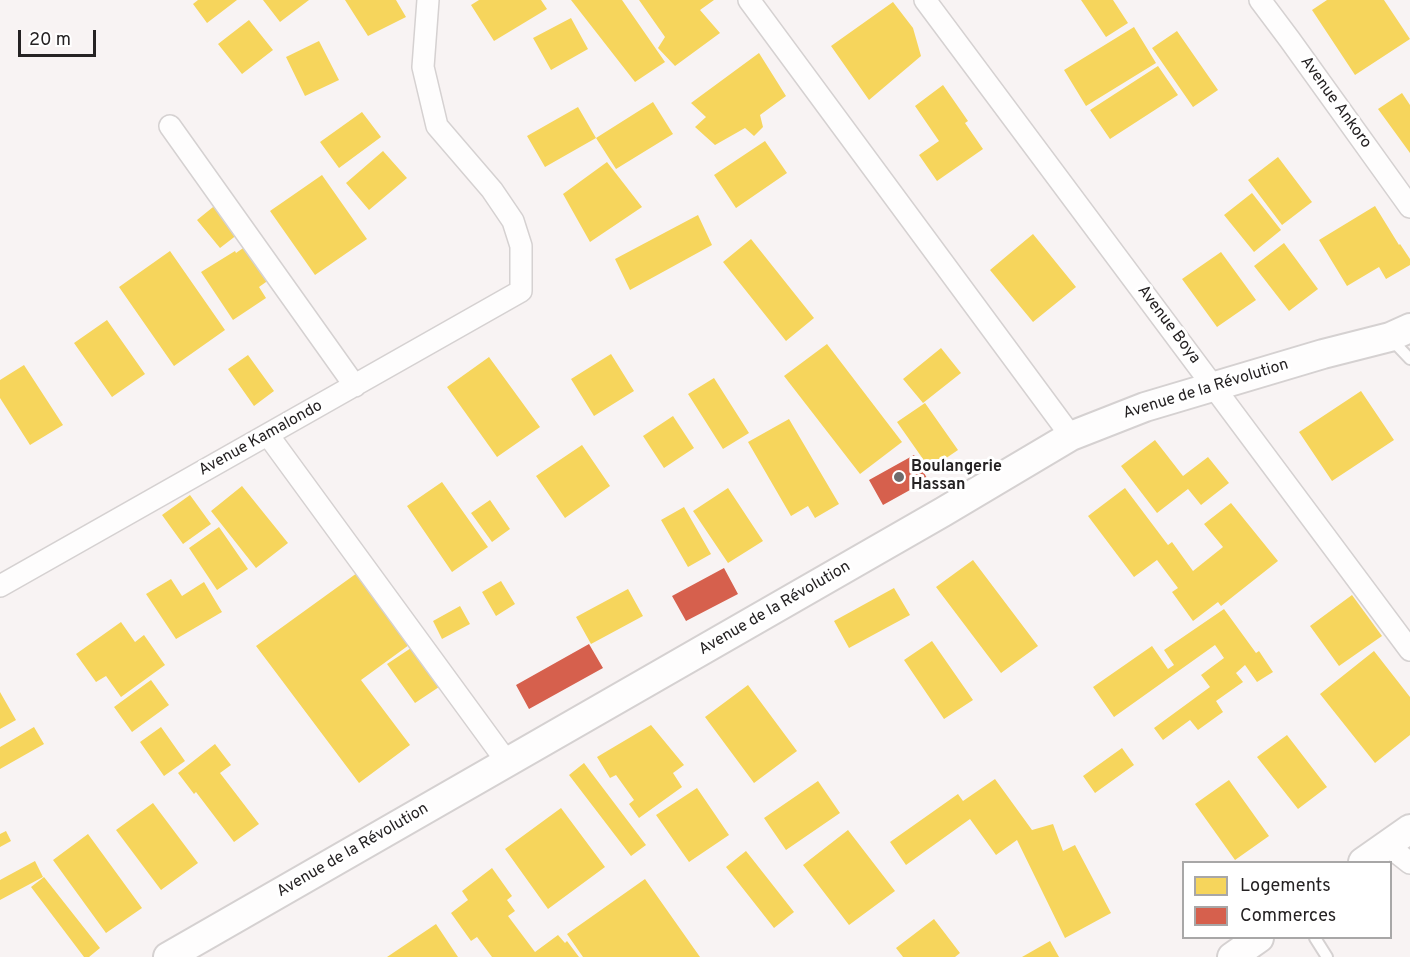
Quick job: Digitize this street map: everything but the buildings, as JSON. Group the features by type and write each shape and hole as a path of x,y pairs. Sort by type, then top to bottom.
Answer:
{"street":[{"name":"Avenue Kamalondo","path":"0,586 521,291 521,246 513,221 492,190 436,126 423,67 428,0"},
{"path":"749,0 1071,436"},
{"name":"Avenue Boya","path":"925,0 1410,650"},
{"name":"Avenue Ankoro","path":"1260,0 1410,207"},
{"path":"170,126 355,386"},
{"name":"Avenue de la Révolution","path":"168,957 923,524 1071,436 1145,407 1400,333"},
{"path":"268,435 507,762"},
{"path":"1364,861 1410,829"},
{"path":"1387,845 1410,863"},
{"path":"1232,957 1258,939"}],"lane":[{"path":"1400,333 1410,359"},
{"path":"1316,939 1327,957"}],"place":[{"name":"Boulangerie Hassan","path":"899,477"}]}
